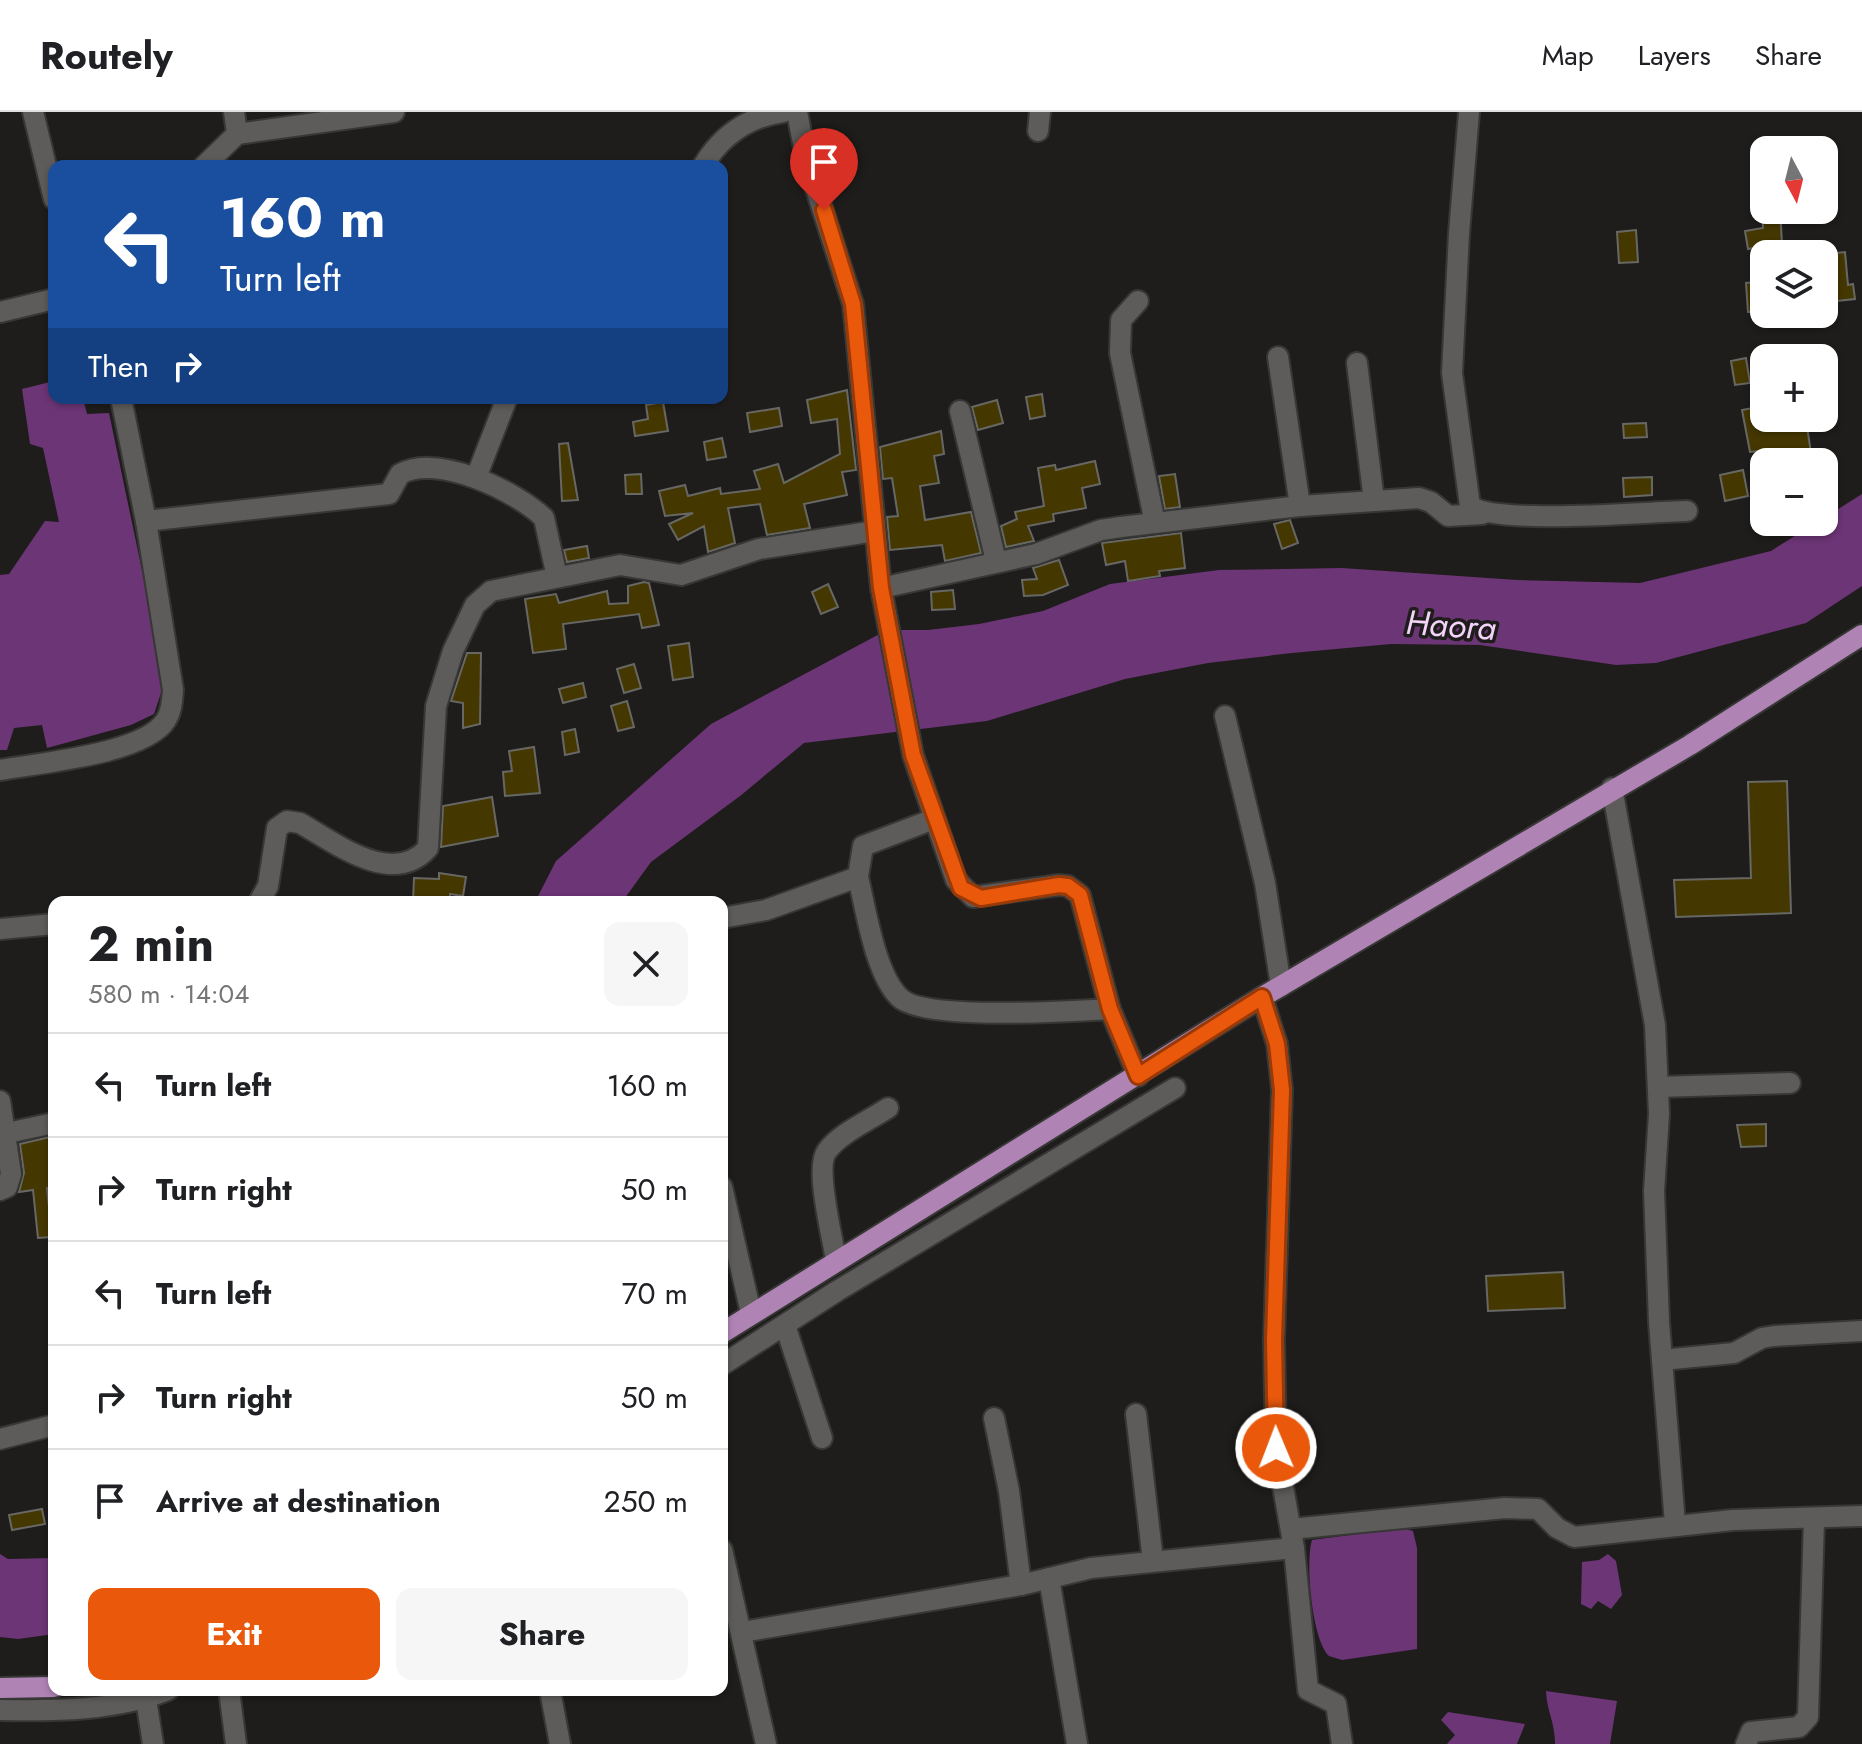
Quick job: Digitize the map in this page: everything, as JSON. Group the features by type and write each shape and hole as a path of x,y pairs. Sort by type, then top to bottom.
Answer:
{"main road":[{"path":"728,1329 1262,997 1612,788 1690,745 1862,635"},
{"path":"0,1688 48,1687"}],"street":[{"path":"33,112 48,174"},
{"path":"234,112 237,134"},
{"path":"210,160 237,134 394,112"},
{"path":"707,160 722,140 736,129 783,112"},
{"path":"797,112 806,158 853,304 881,588 913,755 934,819 956,880 973,897 1059,885 1068,886 1080,895 1110,1009 1138,1076"},
{"path":"1469,112 1452,373 1465,494 1470,506 1482,514"},
{"path":"0,312 48,300"},
{"path":"1138,301 1121,320 1120,353 1155,523"},
{"path":"1278,357 1300,506"},
{"path":"1357,363 1374,501"},
{"path":"0,770 120,746 146,738 167,719 173,690 146,521 122,404"},
{"path":"477,475 505,404"},
{"path":"960,411 996,561"},
{"path":"146,521 380,496 393,491 400,474 413,469 477,475 544,518 557,577"},
{"path":"881,588 1036,554 1101,530 1300,506 1419,498 1431,502 1448,516 1482,514 1520,517 1687,511"},
{"path":"262,896 268,886 277,828 287,821 300,823 375,862 409,862 428,848 436,706 453,651 475,605 491,591 620,565 681,575 759,549 875,531"},
{"path":"1225,716 1265,883 1281,986"},
{"path":"1612,788 1650,988 1658,1087 1658,1140 1653,1171 1662,1360 1675,1524"},
{"path":"934,819 863,846 858,877 888,981 899,998 912,1006 949,1012 1110,1009"},
{"path":"728,917 766,910 858,877"},
{"path":"0,929 48,925"},
{"path":"1262,997 1277,1044 1282,1090 1274,1340 1276,1448 1292,1538 1308,1690 1336,1704 1342,1744"},
{"path":"1658,1087 1790,1083"},
{"path":"728,1361 1175,1088"},
{"path":"0,1101 7,1133 10,1181 0,1190"},
{"path":"836,1261 822,1172 824,1156 831,1146 888,1108"},
{"path":"7,1133 48,1124"},
{"path":"728,1213 751,1313"},
{"path":"785,1325 822,1438"},
{"path":"1662,1360 1734,1353 1762,1338 1774,1336 1862,1331"},
{"path":"1136,1414 1153,1561"},
{"path":"994,1418 1009,1491 1021,1585"},
{"path":"0,1439 48,1427"},
{"path":"742,1632 1021,1585 1091,1568 1505,1508 1538,1509 1557,1528 1574,1537 1675,1524 1862,1516"},
{"path":"1746,1744 1751,1732 1799,1727 1808,1717 1814,1520"},
{"path":"728,1575 766,1744"},
{"path":"1049,1578 1077,1744"},
{"path":"0,1710 90,1708 153,1696"},
{"path":"230,1696 236,1744"},
{"path":"551,1696 560,1744"},
{"path":"146,1699 153,1744"}],"water":[{"path":"48,382 48,404 84,404 87,414 109,413 152,618 162,690 154,714 131,725 47,748 42,725 14,728 7,750 0,750 0,575 9,574 45,521 59,522 43,448 30,444 22,389"},
{"name":"Haora","path":"1862,494 1862,586 1806,623 1656,663 1616,665 1480,645 1391,644 1208,663 1125,679 987,721 804,743 740,796 651,862 626,896 538,896 556,861 711,724 887,630 928,630 979,624 1043,611 1110,584 1219,570 1342,568 1517,580 1640,583 1771,551 1795,536 1838,536 1838,509"},
{"path":"1403,1528 1413,1531 1417,1548 1417,1649 1342,1660 1329,1656 1323,1648 1314,1619 1309,1565 1312,1540"},
{"path":"0,1554 8,1559 48,1558 48,1635 18,1639 0,1637"},
{"path":"1608,1554 1616,1561 1622,1595 1611,1609 1598,1601 1591,1609 1581,1604 1582,1562 1599,1560"},
{"path":"1546,1691 1617,1701 1610,1744 1555,1744"},
{"path":"1448,1712 1525,1724 1517,1744 1447,1744 1455,1735 1441,1720"}],"building":[{"path":"1763,224 1781,224 1782,240 1750,240 1748,249 1745,231 1763,228"},
{"path":"1636,230 1638,262 1619,263 1617,232"},
{"path":"1845,252 1848,285 1853,284 1855,299 1838,301 1838,253"},
{"path":"1746,283 1750,283 1750,312 1748,312"},
{"path":"1746,358 1750,383 1735,385 1731,361"},
{"path":"847,390 856,470 842,472 847,495 804,504 810,528 767,535 760,504 728,508 735,543 708,552 704,526 678,540 669,524 693,513 665,516 659,491 685,485 688,496 720,488 721,494 760,489 754,471 778,464 784,483 840,454 837,419 811,423 807,400"},
{"path":"1042,394 1045,416 1030,419 1026,397"},
{"path":"997,400 1003,423 978,430 972,407"},
{"path":"663,404 668,431 635,436 633,422 648,419 646,405"},
{"path":"779,408 782,426 750,432 747,413"},
{"path":"1750,409 1750,432 1808,432 1810,448 1750,448 1750,452 1742,410"},
{"path":"1646,423 1647,437 1624,438 1623,424"},
{"path":"941,431 944,454 934,456 939,483 920,486 925,520 971,512 981,553 945,561 942,545 890,550 887,517 898,516 892,478 883,479 880,447"},
{"path":"722,438 726,457 707,460 704,442"},
{"path":"568,443 578,500 562,501 559,444"},
{"path":"1095,461 1100,484 1082,488 1086,508 1053,514 1054,521 1028,526 1034,541 1006,547 1001,526 1017,519 1015,512 1044,506 1038,468 1055,465 1056,470"},
{"path":"1743,470 1748,496 1725,501 1720,475"},
{"path":"641,474 642,494 626,494 625,475"},
{"path":"1175,474 1180,507 1165,509 1159,476"},
{"path":"1652,477 1652,495 1624,497 1623,478"},
{"path":"1290,520 1298,543 1282,549 1274,524"},
{"path":"1181,533 1185,568 1159,571 1160,576 1128,581 1125,561 1106,565 1102,543"},
{"path":"587,546 589,558 567,562 564,550"},
{"path":"1059,560 1068,585 1043,595 1024,596 1022,580 1037,579 1033,568"},
{"path":"649,583 659,625 642,628 639,614 563,624 566,649 533,653 525,599 556,594 559,603 607,591 609,604 628,603 628,586"},
{"path":"828,584 838,607 821,614 812,592"},
{"path":"953,590 955,609 932,610 931,592"},
{"path":"689,643 693,677 673,680 668,646"},
{"path":"467,653 481,653 480,724 463,728 463,703 451,701"},
{"path":"634,664 641,688 624,693 617,669"},
{"path":"583,683 586,697 563,703 559,689"},
{"path":"627,701 634,727 618,731 611,706"},
{"path":"575,729 579,752 565,755 562,732"},
{"path":"534,747 540,793 505,796 503,772 512,771 509,751"},
{"path":"1787,781 1791,913 1676,917 1674,880 1751,878 1748,782"},
{"path":"492,797 498,836 441,847 443,806"},
{"path":"439,873 466,877 463,896 413,896 414,878 439,879"},
{"path":"1766,1124 1766,1146 1741,1147 1737,1125"},
{"path":"48,1137 48,1237 38,1238 33,1190 19,1192 24,1173 20,1144"},
{"path":"1563,1272 1565,1308 1488,1311 1486,1276"},
{"path":"42,1509 45,1524 12,1530 9,1515"}],"route":[{"path":"824,210 853,304 881,588 913,755 956,880 973,897 981,898 1059,885 1068,886 1080,895 1110,1009 1138,1076 1262,997 1277,1044 1282,1090 1274,1340 1276,1448"}]}
